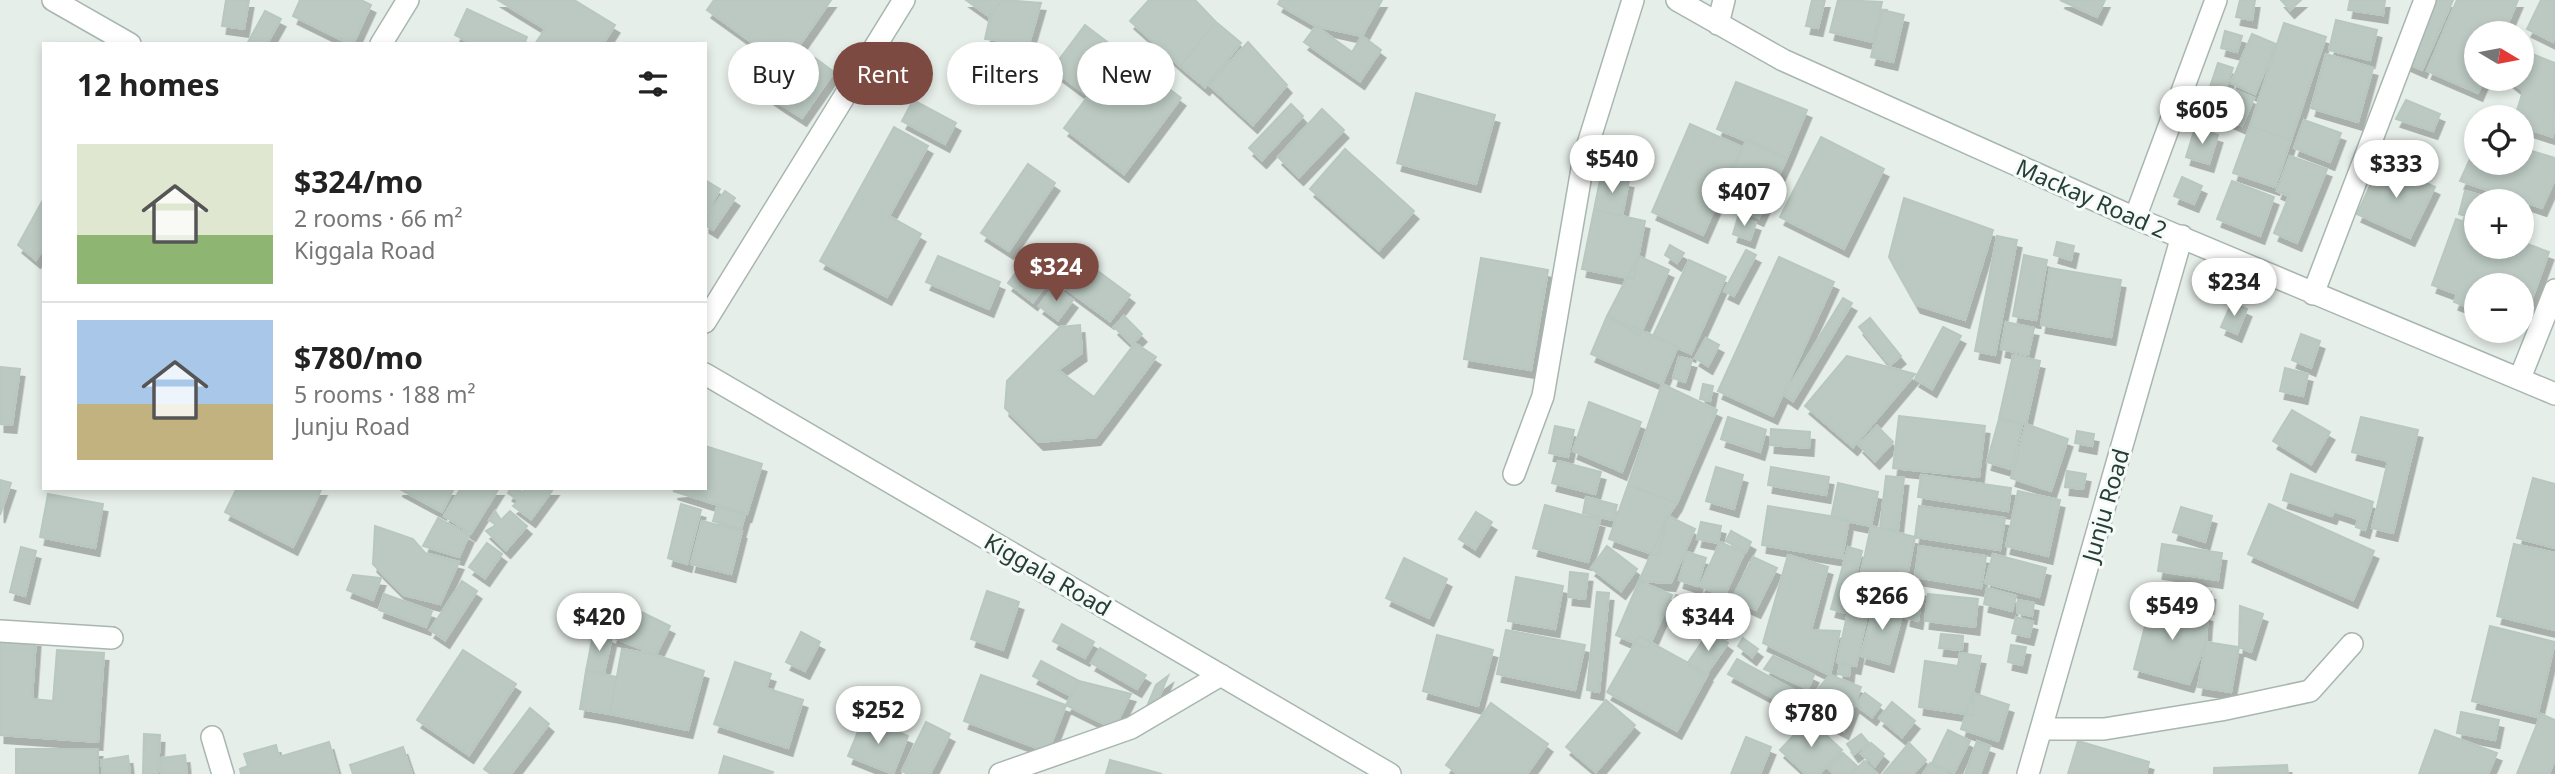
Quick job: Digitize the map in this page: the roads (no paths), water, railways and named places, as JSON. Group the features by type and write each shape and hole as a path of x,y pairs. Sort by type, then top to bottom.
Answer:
{"street":[{"path":"53,0 126,42"},
{"path":"383,42 408,0"},
{"path":"707,319 904,0"},
{"path":"1514,474 1543,396 1584,157 1633,0"},
{"name":"Mackay Road 2","path":"1676,0 1783,60 2135,218 2555,394"},
{"path":"1718,24 1724,0"},
{"path":"2135,218 2216,0"},
{"path":"2313,294 2425,0"},
{"name":"Junju Road","path":"2028,774 2182,236"},
{"path":"2520,379 2555,290"},
{"name":"Kiggala Road","path":"707,375 1390,774"},
{"path":"0,631 111,638"},
{"path":"2041,729 2104,729 2221,710 2310,691 2352,645"},
{"path":"1000,774 1131,728 1221,675"},
{"path":"212,737 223,774"}]}
